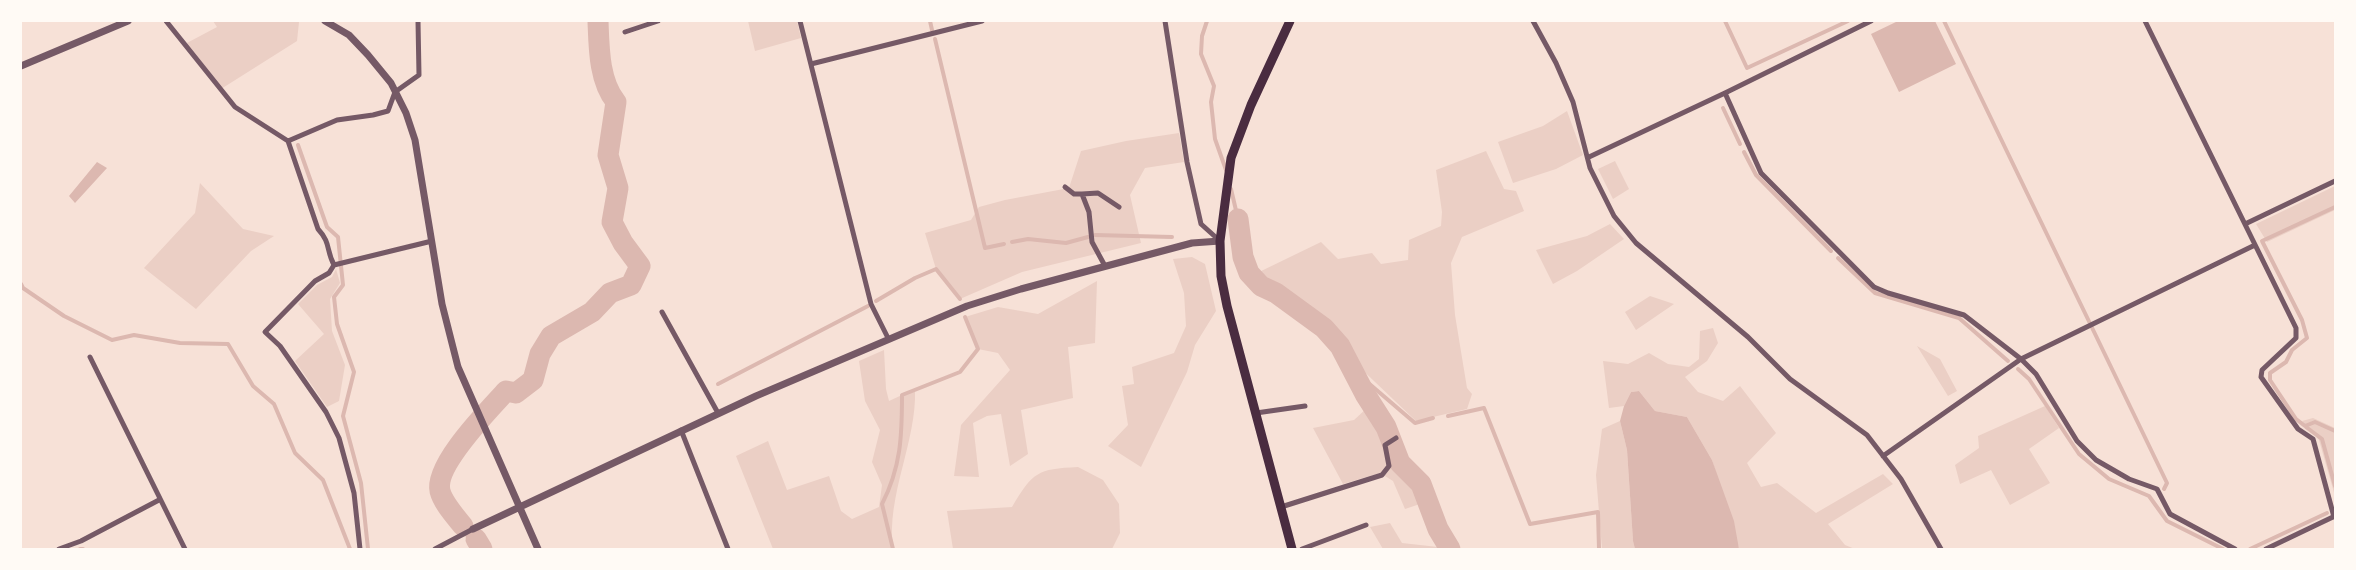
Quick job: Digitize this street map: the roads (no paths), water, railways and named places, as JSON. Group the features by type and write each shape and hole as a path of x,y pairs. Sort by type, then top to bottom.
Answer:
{"main road":[{"path":"1290,21 1251,105 1231,158 1220,241 1221,276 1227,306 1292,549"}],"street":[{"path":"21,66 128,21"},
{"path":"166,21 235,107 288,141 318,229 327,239 330,259 334,265"},
{"path":"325,21 349,35 391,82 415,140 442,303 458,367 538,549"},
{"path":"288,141 337,120 388,111 395,92 419,75 418,21"},
{"path":"625,32 658,21"},
{"path":"800,21 872,304 888,338"},
{"path":"811,64 982,21"},
{"path":"1165,21 1187,162 1202,224 1220,241"},
{"path":"1533,21 1574,102 1594,178 1614,216 1636,243 1748,337 1790,379 1867,435 1901,479 1941,549"},
{"path":"1589,157 1871,21"},
{"path":"2145,21 2296,328 2296,338 2262,370 2261,376 2298,429 2313,439 2335,516 2266,549"},
{"path":"1725,93 1761,173 1874,287 1964,315 2021,359 2036,374 2077,441 2096,460 2128,479 2157,489 2170,514 2235,549"},
{"path":"2245,224 2335,181"},
{"path":"1065,187 1074,195 1098,194 1119,207"},
{"path":"1082,194 1089,212 1092,242 1105,266"},
{"path":"360,549 354,494 339,438 326,412 280,346 265,332 315,281 329,273 334,265 432,241"},
{"path":"435,549 518,506 718,413 967,306 1192,243 1220,241"},
{"path":"1883,456 2021,359 2255,245"},
{"path":"662,312 718,413"},
{"path":"90,357 185,549"},
{"path":"1257,413 1305,406"},
{"path":"681,430 728,549"},
{"path":"1281,507 1382,475 1389,466 1385,445 1396,438"},
{"path":"59,549 81,541 159,500"},
{"path":"1302,549 1366,525"}],"waterway":[{"path":"463,526 446,505 440,491 440,480 445,467 464,438 506,391 516,393 533,380 540,354 551,336 592,312 610,293 631,285 640,266 623,243 612,222 618,188 608,155 616,102 610,94 603,74 598,21"},
{"path":"930,21 932,30"},
{"path":"1207,21 1202,36 1201,54 1214,86 1211,102 1215,139 1226,170"},
{"path":"1725,21 1747,68 1848,21"},
{"path":"1944,21 2167,483 2164,489"},
{"path":"935,39 985,248 1004,244"},
{"path":"1723,108 1740,144"},
{"path":"298,145 327,227 338,237 343,285 334,297 337,324 354,372 343,416 361,483 368,549"},
{"path":"1744,152 1756,175 1831,251"},
{"path":"1231,189 1238,219"},
{"path":"2335,207 2262,241 2302,320 2307,338 2292,350 2286,362 2270,373 2270,380 2296,419 2305,426 2315,422 2335,431"},
{"path":"1238,219 1243,257 1249,273 1261,286 1276,293 1324,328 1340,346 1365,394 1386,427 1400,463 1421,484 1438,529 1450,549"},
{"path":"1095,235 1172,237"},
{"path":"1012,242 1028,239 1066,243 1088,237"},
{"path":"1838,258 1875,293 1959,318 2008,361"},
{"path":"876,301 915,278 936,269 960,299"},
{"path":"21,284 23,288 64,316 112,340 134,335 180,343 228,344 253,386 274,404 295,453 323,480 350,549"},
{"path":"718,384 868,306"},
{"path":"893,549 882,504 897,464 902,424 902,395 960,372 978,349 965,317"},
{"path":"1347,359 1366,381 1415,423 1433,418"},
{"path":"2018,369 2029,379 2079,454 2109,479 2149,496 2167,521 2223,549"},
{"path":"1448,416 1484,408 1530,524 1598,512 1599,549"},
{"path":"2306,427 2322,439 2335,486"},
{"path":"2250,549 2327,513"},
{"path":"476,539 482,549"}]}
